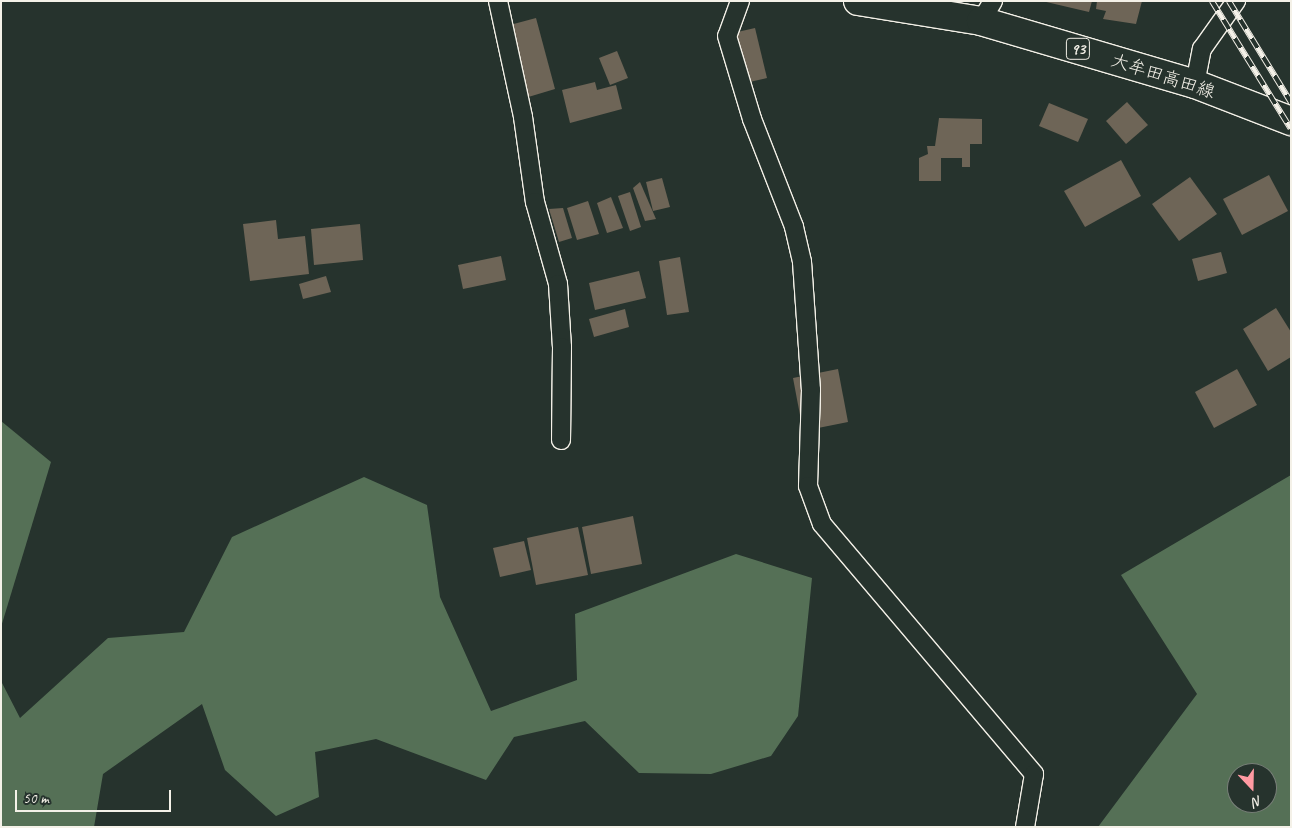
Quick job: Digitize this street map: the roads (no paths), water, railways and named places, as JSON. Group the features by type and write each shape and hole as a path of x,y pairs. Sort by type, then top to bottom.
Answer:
{"main road":[{"name":"大牟田高田線","path":"858,1 987,11 1195,84 1291,121"}],"street":[{"path":"498,1 523,117 535,202 558,284 562,348 560,440"},
{"path":"740,1 727,36 752,120 794,227 802,262 811,390 808,486 822,524 1034,774 1025,827"},
{"path":"1195,84 1202,49 1236,1"}],"railway":[{"path":"1212,1 1291,129"},
{"path":"1229,1 1291,102"}]}
